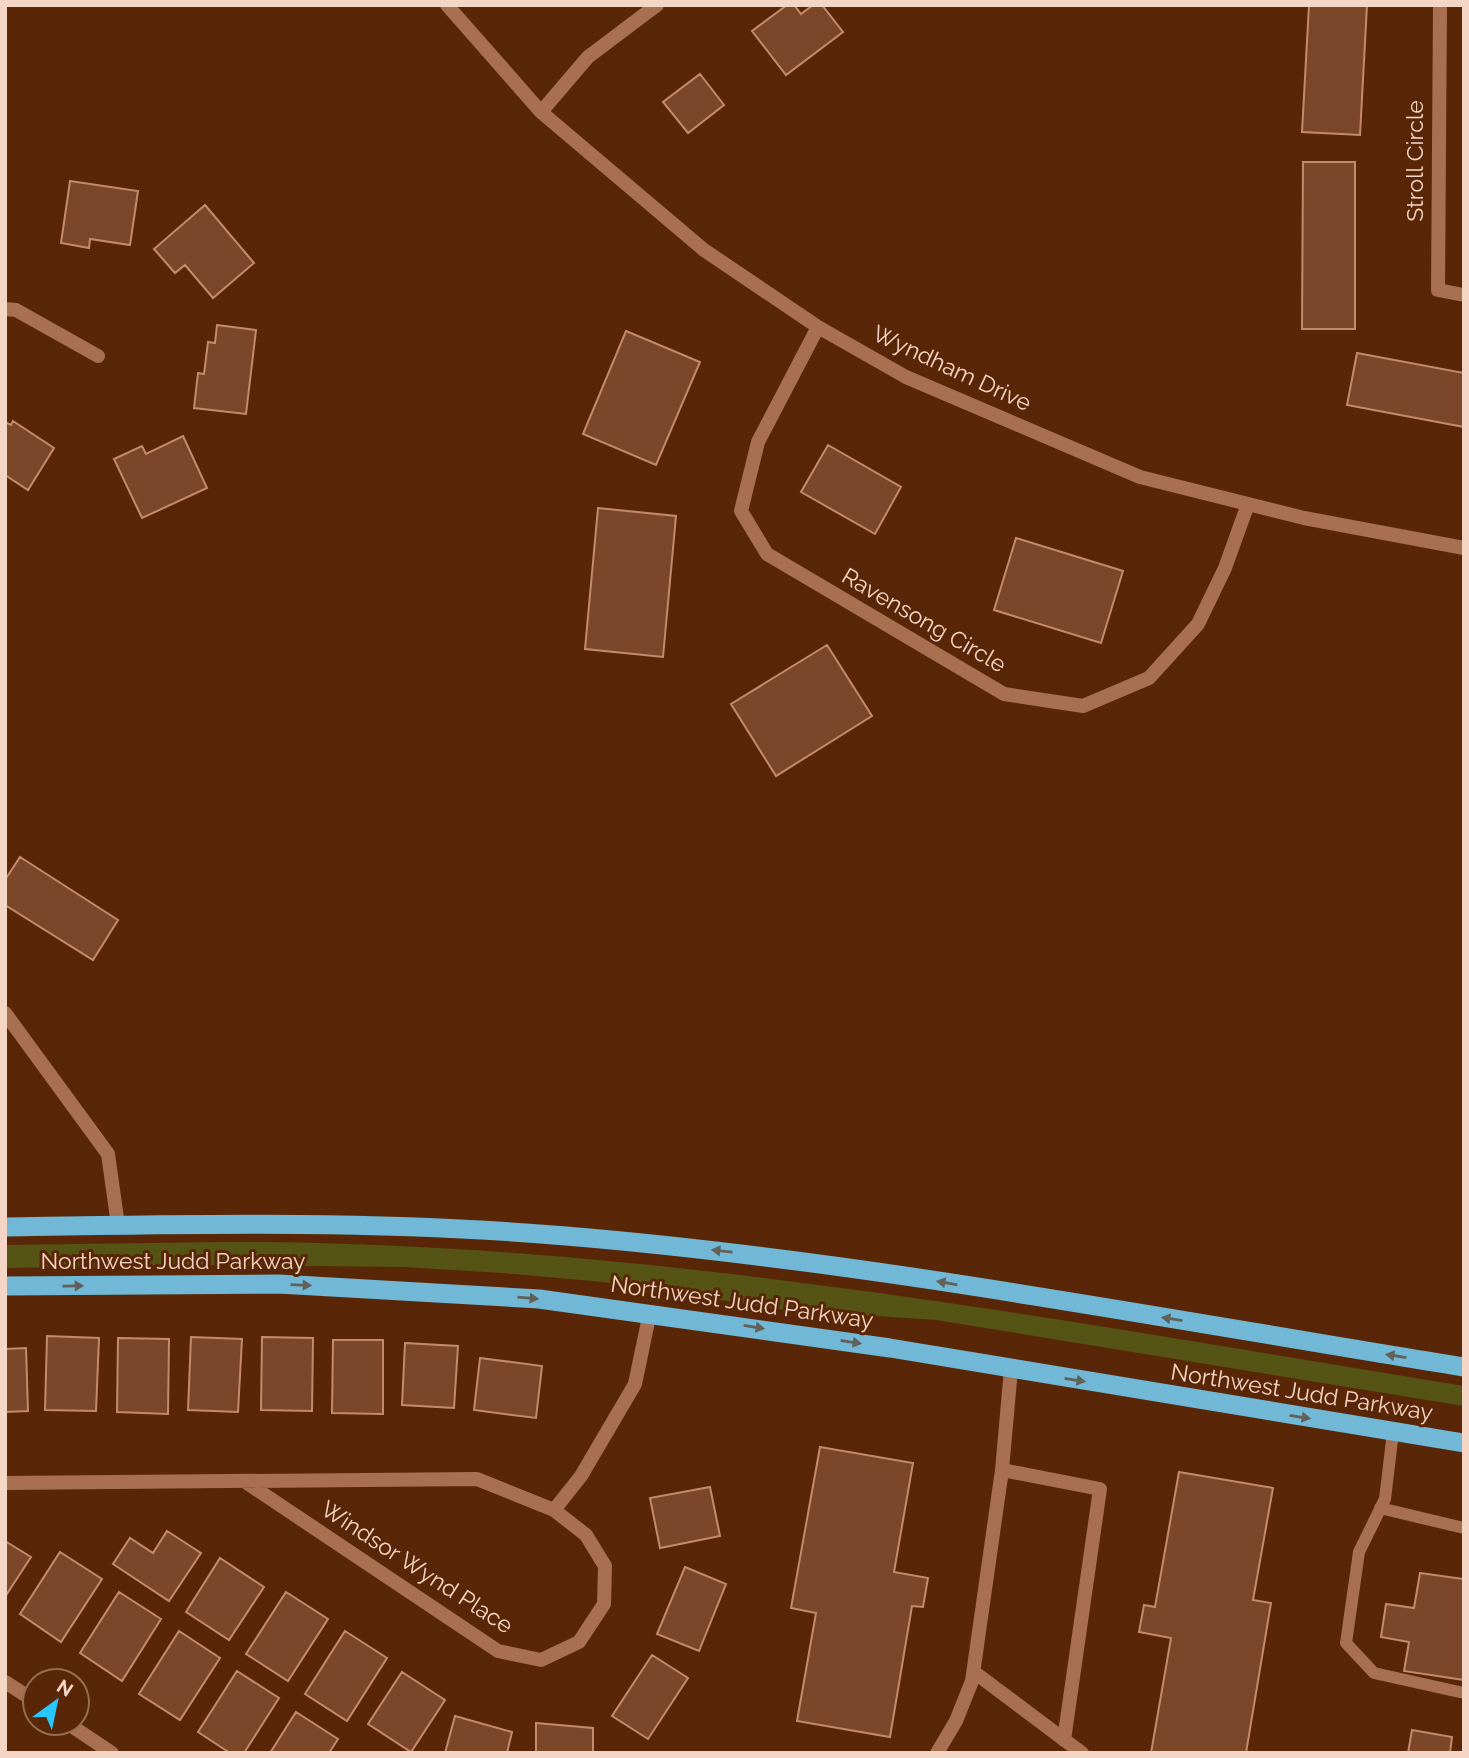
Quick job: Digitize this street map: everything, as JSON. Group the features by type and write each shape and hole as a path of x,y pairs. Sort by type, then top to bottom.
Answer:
{"highway":[{"name":"Northwest Judd Parkway","path":"5,1227 235,1223 421,1226 567,1236 857,1268 1464,1367"},
{"name":"Northwest Judd Parkway","path":"5,1286 279,1284 539,1298 650,1312 1464,1443"}],"street":[{"name":"Wyndham Drive","path":"447,5 541,112 704,250 818,327 906,377 1140,477 1248,504 1464,548"},
{"path":"541,112 588,57 657,5"},
{"name":"Stroll Circle","path":"1440,5 1438,290 1464,295"},
{"path":"5,309 16,310 99,356"},
{"name":"Ravensong Circle","path":"818,327 758,442 741,511 766,554 1004,694 1083,706 1149,678 1198,624 1225,568 1248,504"},
{"path":"5,1013 107,1154 118,1225"},
{"path":"554,1510 581,1476 635,1384 650,1312"},
{"path":"937,1753 956,1721 974,1672 1002,1470 1011,1369"},
{"path":"1002,1470 1100,1489 1065,1740"},
{"name":"Windsor Wynd Place","path":"5,1483 477,1479 554,1510 586,1535 605,1566 604,1604 579,1642 541,1660 498,1651 244,1481"},
{"path":"974,1672 1082,1753"},
{"path":"5,1682 21,1693"},
{"path":"88,1737 112,1753"}],"lane":[{"path":"1392,1432 1385,1499 1359,1552 1346,1643 1374,1673 1464,1693"},
{"path":"1380,1508 1464,1528"}],"shaded area":[{"path":"224,1242 380,1245 536,1255 691,1269 846,1288 1464,1386 1464,1406 936,1320 785,1310 603,1282 404,1267 210,1265 5,1268 5,1245"}],"building":[{"path":"787,5 794,5 801,14 813,5 822,5 843,32 786,75 752,31"},
{"path":"1309,5 1367,5 1360,135 1302,132"},
{"path":"700,74 724,105 688,133 663,102"},
{"path":"1303,162 1355,162 1355,329 1302,329"},
{"path":"70,181 138,191 130,245 90,239 89,248 61,243"},
{"path":"205,205 254,263 213,298 185,265 175,273 154,249"},
{"path":"217,325 256,330 246,414 194,408 198,373 204,374 208,342 215,343"},
{"path":"626,331 700,362 656,465 583,434"},
{"path":"1357,353 1464,373 1464,427 1347,405"},
{"path":"13,421 54,448 28,490 5,475 5,422 11,425"},
{"path":"183,436 207,488 142,518 114,459 142,446 146,454"},
{"path":"828,445 901,487 875,534 801,492"},
{"path":"598,508 676,516 663,657 585,649"},
{"path":"1016,538 1123,571 1101,643 994,610"},
{"path":"827,645 872,716 776,776 731,704"},
{"path":"20,857 118,920 93,960 5,905 5,880"},
{"path":"47,1336 99,1338 96,1411 45,1410"},
{"path":"191,1337 242,1339 238,1412 188,1410"},
{"path":"262,1337 313,1338 312,1411 261,1410"},
{"path":"118,1338 169,1339 168,1414 117,1412"},
{"path":"333,1340 383,1340 383,1414 332,1413"},
{"path":"405,1343 458,1346 454,1408 402,1405"},
{"path":"26,1348 28,1411 5,1412 5,1349"},
{"path":"480,1358 542,1366 536,1418 474,1410"},
{"path":"820,1447 913,1463 894,1572 928,1578 923,1607 912,1606 890,1737 797,1721 816,1613 791,1608"},
{"path":"1179,1472 1273,1488 1253,1600 1271,1603 1246,1753 1151,1753 1171,1638 1139,1632 1144,1605 1155,1607"},
{"path":"710,1487 720,1536 660,1548 650,1498"},
{"path":"167,1531 201,1553 169,1601 113,1564 130,1538 153,1553"},
{"path":"5,1541 31,1557 5,1597"},
{"path":"60,1552 102,1579 61,1642 20,1614"},
{"path":"220,1558 264,1587 229,1640 186,1612"},
{"path":"685,1567 726,1584 699,1651 657,1634"},
{"path":"1420,1573 1464,1579 1464,1680 1404,1671 1409,1642 1381,1637 1386,1604 1414,1608"},
{"path":"119,1592 161,1619 122,1681 80,1653"},
{"path":"286,1592 328,1619 288,1681 246,1654"},
{"path":"179,1631 220,1658 180,1720 139,1694"},
{"path":"345,1631 387,1658 347,1721 305,1694"},
{"path":"652,1655 688,1678 648,1739 612,1716"},
{"path":"237,1671 279,1698 244,1753 230,1753 198,1732"},
{"path":"402,1672 445,1700 411,1752 368,1724"},
{"path":"296,1712 338,1739 329,1753 270,1753"},
{"path":"455,1716 512,1732 507,1753 445,1753"},
{"path":"536,1723 593,1728 593,1753 536,1753"},
{"path":"1412,1730 1452,1737 1450,1753 1408,1753"}]}
